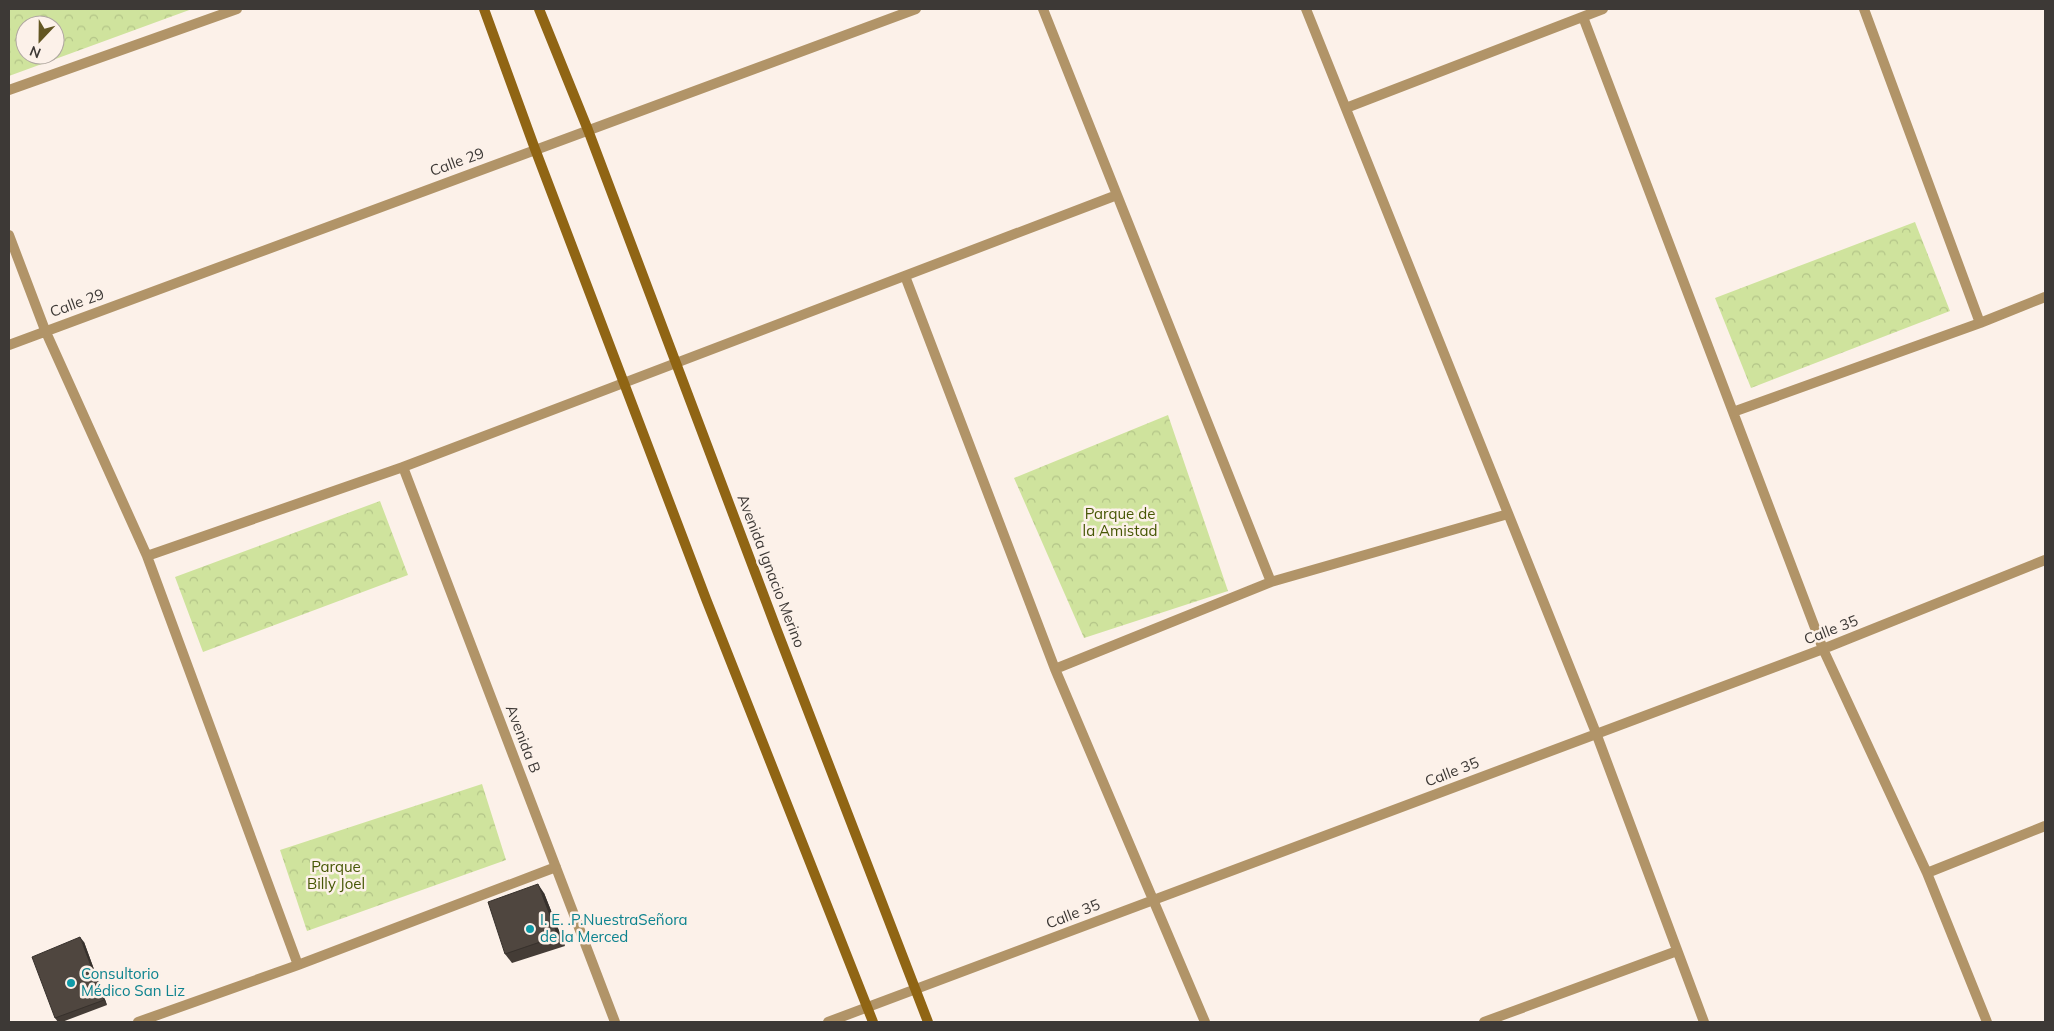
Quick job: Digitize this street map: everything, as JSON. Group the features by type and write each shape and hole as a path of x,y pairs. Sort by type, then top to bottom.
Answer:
{"street":[{"path":"9,90 222,11 237,9"},
{"path":"484,9 706,598 874,1022"},
{"name":"Avenida Ignacio Merino","path":"539,9 588,130 776,628 928,1022"},
{"name":"Calle 29","path":"9,345 916,9"},
{"path":"1043,9 1271,582"},
{"path":"1306,9 1596,733 1704,1022"},
{"path":"1346,108 1603,9"},
{"path":"1864,9 1980,323"},
{"path":"1583,16 1824,649 1927,873 1987,1022"},
{"path":"147,556 403,467 1117,195"},
{"path":"9,235 46,330 147,556 298,965"},
{"path":"905,276 1055,668 1205,1022"},
{"path":"1733,412 1980,323 2045,296"},
{"name":"Avenida B","path":"403,467 615,1022"},
{"path":"1055,668 1271,582 1508,514"},
{"name":"Calle 35","path":"828,1022 1824,649 2045,560"},
{"path":"1927,873 2045,826"},
{"path":"138,1022 298,965 556,867"},
{"path":"1484,1022 1677,951"}],"green space":[{"path":"9,9 192,9 65,55 65,15 15,15 15,65 39,65 9,76"},
{"path":"1915,222 1950,311 1751,388 1715,298"},
{"name":"Parque de la Amistad","path":"1168,415 1228,591 1084,638 1014,478"},
{"path":"380,501 408,575 203,652 175,577"},
{"name":"Parque Billy Joel","path":"482,784 506,860 307,931 280,850"}],"building":[{"name":"I. E. .P.NuestraSeñora de la Merced","path":"538,884 558,936 505,954 488,902"},
{"name":"Consultorio Médico San Liz","path":"80,937 104,1000 55,1018 32,957"}],"place":[{"name":"I. E. .P.NuestraSeñora de la Merced","path":"530,929"},
{"name":"Consultorio Médico San Liz","path":"71,983"}]}
